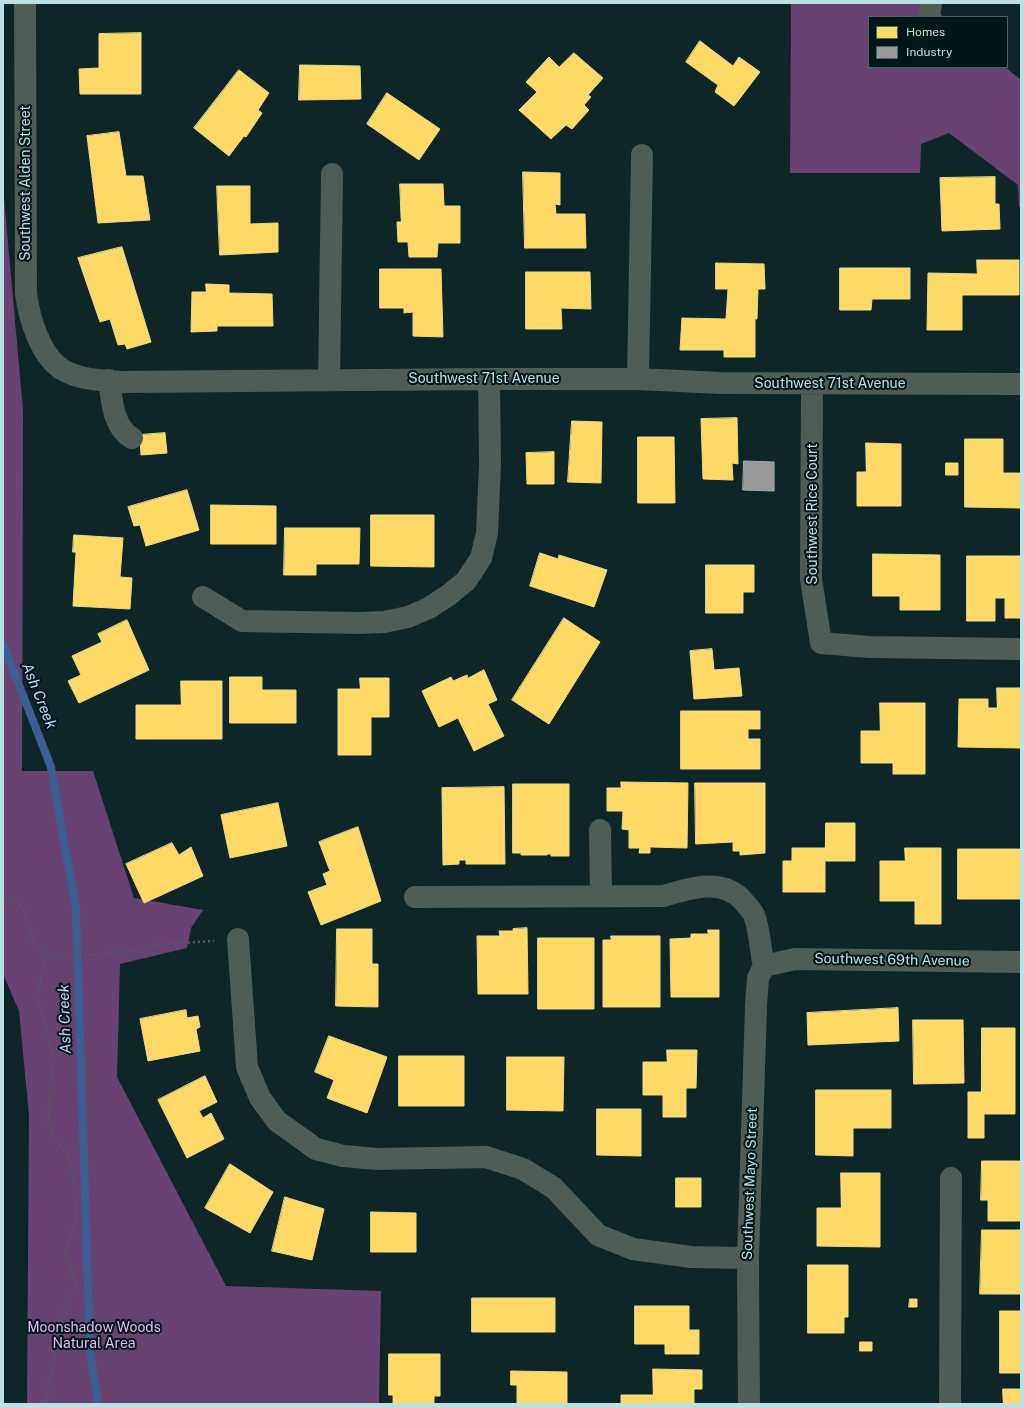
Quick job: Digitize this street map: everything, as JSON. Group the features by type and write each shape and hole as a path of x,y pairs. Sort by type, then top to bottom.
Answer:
{"street":[{"name":"Southwest Alden Street","path":"26,3 26,293 29,314 41,343 50,357"},
{"path":"929,16 931,3"},
{"path":"638,379 642,155"},
{"path":"329,380 332,174"},
{"name":"Southwest 71st Avenue","path":"50,357 65,371 89,378 109,380 638,379 720,383 1021,384"},
{"path":"202,597 242,621 360,623 384,622 408,617 429,608 450,594 466,580 481,558 487,533 490,464 489,379"},
{"path":"109,380 112,405 118,422 124,434 132,438"},
{"name":"Southwest Rice Court","path":"812,384 811,579 821,643 869,647 1017,649"},
{"path":"600,830 601,895"},
{"path":"415,897 601,895 664,896 688,888 714,886 727,889 740,897 754,914 764,966"},
{"path":"238,939 247,1067 260,1098 276,1121 316,1149 343,1156 378,1159 486,1157 523,1169 554,1188 598,1235 633,1249 691,1257 748,1258"},
{"name":"Southwest 69th Avenue","path":"764,966 795,959 1021,962"},
{"name":"Southwest Mayo Street","path":"748,1404 748,1258 756,1006 758,978 764,966"},
{"path":"950,1404 951,1178"}],"path":[{"path":"3,898 16,899 26,915 33,941 46,952 61,958 164,944 238,939"},
{"path":"45,1404 63,1309 77,1286 65,1254 76,1220 74,1180 68,1156 53,1136 48,1120 54,1057 37,996 46,952"}],"green space":[{"path":"791,3 927,3 943,16 868,16 868,68 1006,68 1021,80 1021,207 1019,207 1018,185 949,133 921,144 920,173 790,173"},
{"name":"Moonshadow Woods Natural Area","path":"3,187 23,410 22,771 93,771 134,898 203,910 191,928 187,948 120,964 117,1077 226,1286 381,1291 379,1404 27,1404 29,1115 19,1011 3,974"}],"building: Homes":[{"path":"141,33 141,94 80,94 79,69 99,68 99,34"},
{"path":"700,41 733,66 739,57 760,72 734,106 715,92 718,85 686,62"},
{"path":"574,53 603,78 588,95 591,97 584,105 589,110 572,129 566,125 551,139 519,110 537,92 526,82 549,57 559,67"},
{"path":"300,65 360,66 361,99 299,100"},
{"path":"239,70 269,93 258,110 262,113 246,137 244,136 229,156 194,128"},
{"path":"387,93 440,129 419,160 367,124"},
{"path":"119,132 126,176 143,176 150,220 98,223 87,136"},
{"path":"523,172 560,173 560,205 555,204 556,214 585,214 586,248 525,248"},
{"path":"995,177 995,204 999,204 1000,229 942,231 940,178"},
{"path":"400,184 443,184 444,206 460,206 460,243 438,243 437,257 409,257 408,242 398,242 397,222 401,222"},
{"path":"217,186 250,186 250,224 278,223 278,252 220,255"},
{"path":"122,247 151,342 127,349 125,344 118,345 110,319 100,322 78,258"},
{"path":"977,260 1019,260 1019,295 962,295 962,330 927,330 928,273 977,274"},
{"path":"716,263 764,264 765,289 758,289 757,319 755,319 755,357 724,357 724,350 680,350 682,318 726,319 728,289 716,289"},
{"path":"840,268 910,268 910,299 872,299 871,310 840,310"},
{"path":"380,269 441,269 443,337 413,336 413,312 404,313 404,308 380,308"},
{"path":"526,272 590,272 591,309 561,308 562,329 526,329"},
{"path":"206,284 229,285 229,293 272,294 273,326 217,326 217,331 191,332 192,292 206,292"},
{"path":"737,418 738,464 732,463 733,480 703,479 701,419"},
{"path":"572,421 602,422 601,483 568,482"},
{"path":"165,433 167,453 141,455 140,435"},
{"path":"638,437 674,437 675,503 638,503"},
{"path":"965,439 1003,439 1003,473 1021,473 1021,508 965,507"},
{"path":"866,443 901,444 901,506 857,506 857,472 866,472"},
{"path":"554,452 554,484 527,484 526,453"},
{"path":"946,463 958,463 958,475 946,475"},
{"path":"187,490 199,530 146,546 140,525 134,526 128,507"},
{"path":"211,505 276,506 276,544 211,544"},
{"path":"371,515 434,515 434,567 371,566"},
{"path":"285,528 360,528 359,564 316,564 316,575 284,575"},
{"path":"74,535 123,538 120,577 132,578 130,609 73,606 76,552 73,552"},
{"path":"540,553 558,559 559,555 607,570 594,607 530,586"},
{"path":"873,554 940,555 940,610 900,610 900,596 873,596"},
{"path":"967,556 1021,556 1021,618 1005,618 1005,598 995,598 995,621 967,621"},
{"path":"706,565 754,565 754,592 743,592 743,613 706,613"},
{"path":"564,618 600,642 549,724 512,700"},
{"path":"127,620 149,670 79,703 68,681 81,675 72,656 102,642 98,634"},
{"path":"712,649 714,670 739,668 742,696 694,699 690,651"},
{"path":"484,670 497,700 488,704 504,736 474,751 458,718 439,727 422,691 451,677 453,681 467,675 468,678"},
{"path":"230,677 262,677 262,690 296,690 296,723 230,723"},
{"path":"360,678 389,678 389,717 371,717 371,755 338,755 338,689 360,689"},
{"path":"181,681 222,681 222,739 136,739 136,705 181,705"},
{"path":"997,688 1021,688 1021,748 958,747 959,699 988,699 988,708 997,708"},
{"path":"880,703 925,703 925,774 893,774 893,763 861,763 861,731 880,731"},
{"path":"681,711 760,711 760,729 748,729 748,739 760,739 760,769 681,769"},
{"path":"621,782 688,783 687,848 650,847 650,853 639,853 640,848 629,848 629,830 622,829 623,811 607,811 607,788 621,788"},
{"path":"695,783 765,783 765,853 740,855 740,851 733,851 733,842 696,844"},
{"path":"513,784 569,784 569,856 551,856 551,854 521,855 521,853 513,853"},
{"path":"504,787 505,864 466,864 466,860 459,860 459,864 443,865 442,788"},
{"path":"278,803 287,846 230,858 221,815"},
{"path":"826,823 855,823 855,861 825,861 825,892 783,892 783,861 792,861 792,848 825,848"},
{"path":"358,827 381,901 321,925 308,892 327,885 323,874 330,871 319,842"},
{"path":"172,843 179,855 191,847 203,876 144,903 126,864"},
{"path":"905,848 941,848 941,924 915,924 915,901 880,901 880,861 905,861"},
{"path":"958,849 1021,849 1021,899 958,899"},
{"path":"527,928 528,994 478,994 477,936 500,936 499,931 513,931 513,929"},
{"path":"337,929 372,929 372,964 378,964 378,1007 336,1006"},
{"path":"708,930 719,930 719,997 671,997 670,939 691,938 691,934 708,934"},
{"path":"611,936 660,936 660,1007 603,1007 603,940 611,940"},
{"path":"538,938 594,938 594,1009 538,1009"},
{"path":"898,1008 899,1041 808,1045 807,1013"},
{"path":"186,1010 187,1018 198,1016 200,1027 196,1029 200,1051 148,1061 140,1019"},
{"path":"913,1020 963,1020 964,1083 914,1084"},
{"path":"982,1028 1015,1028 1015,1114 984,1114 984,1138 968,1138 968,1092 981,1092"},
{"path":"329,1036 387,1057 367,1113 327,1098 334,1080 315,1072"},
{"path":"667,1050 697,1050 696,1088 686,1088 686,1117 663,1117 663,1095 643,1095 643,1062 667,1062"},
{"path":"399,1056 464,1056 464,1106 399,1106"},
{"path":"507,1057 564,1057 563,1111 507,1110"},
{"path":"205,1076 217,1102 199,1111 203,1118 211,1113 224,1139 187,1158 158,1100"},
{"path":"816,1090 891,1090 891,1128 853,1128 853,1156 816,1155"},
{"path":"597,1109 641,1109 641,1156 597,1155"},
{"path":"982,1161 1021,1161 1021,1221 988,1221 988,1200 981,1200"},
{"path":"230,1164 273,1192 250,1233 205,1208"},
{"path":"841,1173 880,1173 880,1247 817,1246 817,1208 841,1208"},
{"path":"676,1178 701,1178 701,1207 676,1207"},
{"path":"285,1197 324,1209 312,1260 272,1251"},
{"path":"371,1212 416,1213 416,1252 371,1252"},
{"path":"982,1230 1021,1230 1021,1294 980,1294"},
{"path":"808,1265 848,1265 848,1317 844,1317 844,1333 808,1333"},
{"path":"472,1298 555,1298 555,1332 472,1332"},
{"path":"910,1299 917,1299 917,1307 909,1307"},
{"path":"635,1306 689,1306 689,1330 699,1330 699,1354 665,1354 665,1344 635,1344"},
{"path":"1000,1311 1021,1311 1021,1373 1000,1373"},
{"path":"860,1342 872,1342 872,1351 860,1351"},
{"path":"389,1354 440,1354 440,1396 434,1396 434,1404 393,1404 393,1395 389,1395"},
{"path":"653,1369 702,1370 702,1389 694,1389 694,1404 621,1404 621,1395 653,1395"},
{"path":"511,1371 567,1372 567,1404 517,1404 517,1385 511,1385"},
{"path":"1003,1389 1021,1389 1021,1404 1003,1404"}],"building: Industry":[{"path":"744,461 774,462 774,491 743,490"}],"waterway":[{"name":"Ash Creek","path":"3,644 51,767 76,909 90,1352 98,1404"}]}
